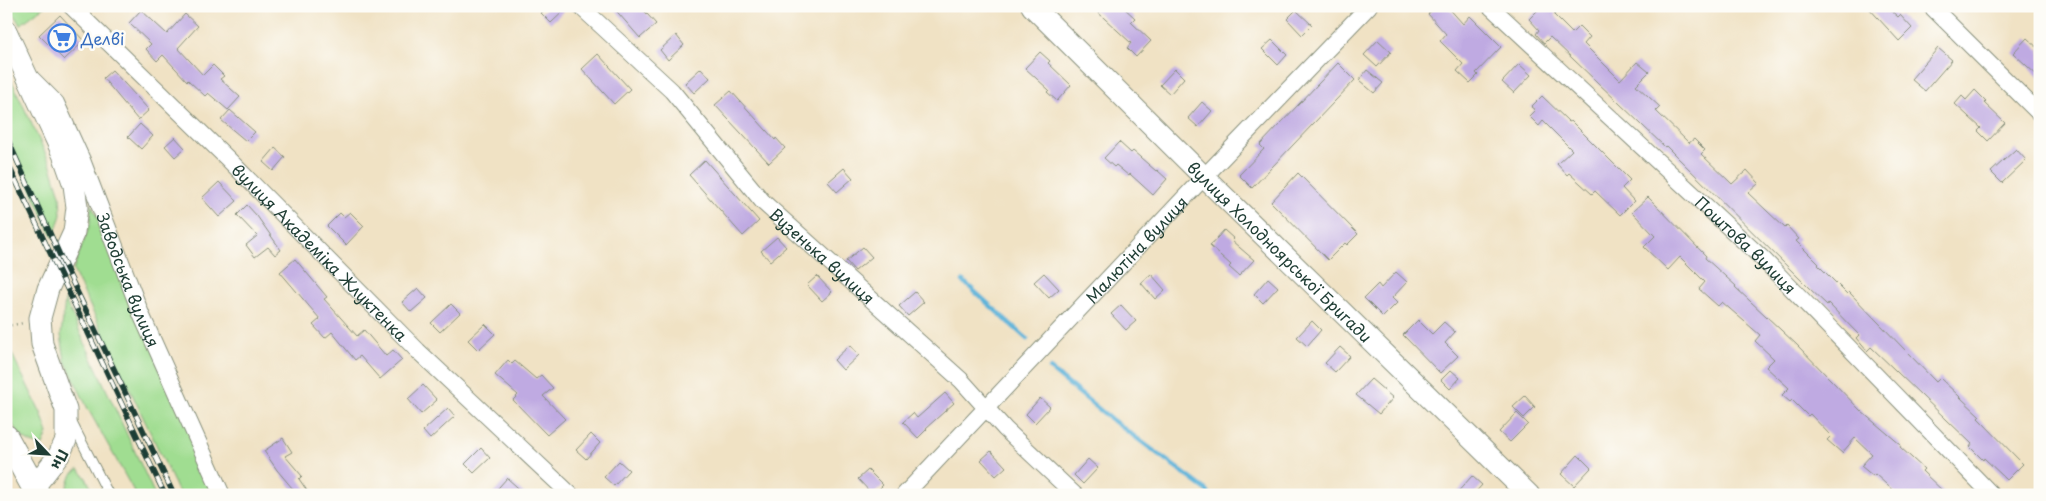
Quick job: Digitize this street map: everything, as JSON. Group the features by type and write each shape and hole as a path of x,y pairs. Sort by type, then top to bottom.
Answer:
{"main road":[{"path":"6,437 36,491"}],"street":[{"name":"вулиця Академіка Жлуктенка","path":"71,6 227,158 418,351 571,495"},
{"name":"Вузенька вулиця","path":"580,6 672,91 763,202 961,380 988,407 1005,429 1075,495"},
{"name":"вулиця Холодноярської Бригади","path":"1032,6 1529,495"},
{"name":"Малютіна вулиця","path":"904,495 1204,177 1369,6"},
{"name":"Поштова вулиця","path":"1490,6 1762,258 1992,495"},
{"path":"1931,6 2040,114"},
{"path":"6,31 62,154 74,185 76,207 74,232 48,289 40,318 42,344 66,410 66,440 59,455 36,491"},
{"name":"Заводська вулиця","path":"25,72 56,103 82,160 140,314 222,495"}],"lane":[{"path":"66,410 108,495"}],"green space":[{"path":"9,6 45,6 20,25"},
{"path":"6,69 50,163 60,195 61,215 53,238 6,133"},
{"path":"91,203 219,495 180,495 73,270 90,224"},
{"path":"65,300 155,495 136,495 88,409 65,361 61,335"},
{"path":"6,342 41,413 48,433 43,445 36,445 20,435 9,417 5,398"},
{"path":"79,469 95,495 64,495 72,474"}],"building":[{"path":"549,6 569,6 551,23 541,13"},
{"path":"612,6 640,6 656,24 640,38"},
{"path":"1091,6 1122,6 1135,18 1131,22 1151,41 1136,57 1127,48 1131,43"},
{"path":"1437,6 1447,6 1463,24 1470,16 1501,47 1476,73 1478,75 1470,83 1457,71 1463,64 1440,41 1446,34 1428,14"},
{"path":"1542,6 1549,6 1556,13 1554,15 1572,33 1579,26 1590,37 1584,44 1620,80 1637,62 1649,72 1636,85 1660,107 1656,111 1689,143 1694,139 1705,150 1701,154 1732,184 1747,170 1759,183 1748,193 1785,228 1787,226 1799,239 1796,241 1818,265 1847,294 1849,292 1936,382 1940,378 1980,416 1978,418 2023,464 2007,480 1984,458 1983,460 1970,447 1972,444 1871,347 1867,351 1856,338 1859,335 1828,303 1827,305 1809,288 1666,146 1550,37 1544,43 1536,34 1539,30 1529,19"},
{"path":"1867,6 1886,6 1898,17 1900,15 1912,28 1899,41"},
{"path":"141,10 167,34 185,14 198,26 178,48 203,75 213,65 224,76 220,79 240,97 228,110 208,93 205,96 187,81 163,55 157,61 146,49 151,44 129,23"},
{"path":"1296,10 1312,25 1302,35 1287,19"},
{"name":"Делві","path":"60,15 84,41 64,60 39,35"},
{"path":"676,35 684,45 668,60 660,50"},
{"path":"2027,38 2040,50 2040,78 2013,53"},
{"path":"1272,40 1287,55 1278,65 1262,49"},
{"path":"1378,40 1391,52 1377,67 1364,55"},
{"path":"1938,48 1952,60 1925,91 1911,79"},
{"path":"1040,52 1050,61 1048,63 1071,85 1057,101 1047,92 1049,90 1025,68"},
{"path":"598,54 630,89 614,104 582,69"},
{"path":"1338,63 1355,80 1252,188 1239,175 1264,149 1260,145"},
{"path":"1519,64 1531,75 1514,93 1502,82"},
{"path":"701,68 710,78 694,93 685,83"},
{"path":"1175,69 1184,78 1170,94 1160,85"},
{"path":"112,70 149,110 138,120 103,78"},
{"path":"1367,70 1383,83 1374,93 1359,80"},
{"path":"1975,90 1986,101 1984,103 2005,123 1988,141 1978,131 1981,128 1955,104 1962,96 1966,100"},
{"path":"731,91 775,140 776,138 785,148 769,163 715,105"},
{"path":"1542,96 1569,122 1571,121 1630,180 1622,188 1634,201 1620,215 1595,191 1592,194 1569,173 1567,175 1557,164 1572,150 1543,121 1539,126 1529,116 1535,110 1531,107"},
{"path":"1202,102 1212,111 1198,127 1188,118"},
{"path":"230,110 255,132 246,141 221,120"},
{"path":"140,124 153,136 141,149 128,137"},
{"path":"175,137 185,148 175,157 165,146"},
{"path":"1119,142 1167,179 1153,195 1130,174 1129,176 1116,165 1114,167 1104,158"},
{"path":"275,148 285,157 273,171 263,162"},
{"path":"2016,149 2026,160 2002,183 1991,172"},
{"path":"705,160 759,221 743,236 689,175"},
{"path":"844,168 853,178 837,192 828,182"},
{"path":"1298,173 1358,234 1347,245 1345,243 1328,260 1271,202"},
{"path":"219,182 237,201 219,217 202,198"},
{"path":"1648,197 1706,256 1705,258 1797,345 1862,412 1901,445 1900,447 1924,469 1922,471 1947,495 1898,495 1875,474 1873,476 1861,466 1872,454 1855,438 1842,453 1827,440 1831,436 1810,414 1808,416 1792,400 1790,402 1782,395 1789,388 1766,367 1774,359 1755,341 1760,335 1722,302 1718,306 1699,289 1705,282 1680,257 1668,270 1644,247 1655,236 1632,212"},
{"path":"247,205 281,250 275,255 268,247 255,257 246,245 257,236 237,215"},
{"path":"350,212 364,226 346,245 327,226 340,213 344,217"},
{"path":"1224,230 1234,239 1232,241 1254,260 1239,276 1229,267 1231,265 1210,246"},
{"path":"777,237 786,247 770,261 761,251"},
{"path":"863,247 872,257 855,271 846,261"},
{"path":"295,259 327,297 324,299 357,336 364,330 386,356 393,350 402,360 380,379 360,356 355,360 332,332 325,338 313,325 320,319 280,272"},
{"path":"1396,272 1407,282 1392,298 1397,303 1383,317 1364,298 1378,284 1381,288"},
{"path":"1044,273 1059,289 1049,298 1034,282"},
{"path":"1151,274 1165,290 1155,299 1141,283"},
{"path":"817,276 832,292 822,301 807,285"},
{"path":"1268,278 1278,287 1263,303 1254,294"},
{"path":"418,288 427,298 411,312 402,302"},
{"path":"915,292 924,302 908,316 899,306"},
{"path":"451,304 460,313 440,332 431,323"},
{"path":"1121,305 1136,321 1126,330 1111,314"},
{"path":"1418,320 1432,334 1444,322 1455,332 1445,343 1458,356 1440,373 1403,335"},
{"path":"1312,321 1321,330 1307,346 1297,337"},
{"path":"485,324 495,334 478,350 468,340"},
{"path":"850,345 859,355 843,370 834,360"},
{"path":"1340,347 1350,356 1335,372 1325,363"},
{"path":"508,360 512,364 515,361 536,379 541,375 553,388 543,396 565,419 547,435 513,400 518,395 495,375"},
{"path":"1451,370 1460,378 1450,389 1441,380"},
{"path":"1371,379 1393,398 1379,414 1356,395"},
{"path":"423,385 437,400 421,414 408,399"},
{"path":"945,393 954,403 926,428 918,438 903,422 913,413 917,418"},
{"path":"1525,396 1535,407 1524,418 1513,407"},
{"path":"1040,398 1050,407 1035,423 1026,414"},
{"path":"448,408 455,416 430,439 423,431"},
{"path":"1517,413 1528,424 1510,442 1499,432"},
{"path":"591,434 600,443 586,459 576,450"},
{"path":"283,438 292,452 285,456 302,476 299,479 310,495 298,495 264,451"},
{"path":"481,448 490,458 474,473 465,464"},
{"path":"991,451 1006,467 996,476 981,460"},
{"path":"1578,455 1591,468 1574,486 1561,474"},
{"path":"1088,459 1098,468 1083,484 1074,475"},
{"path":"619,461 629,470 614,486 604,477"},
{"path":"868,470 883,485 873,495 858,479"},
{"path":"1472,476 1482,485 1473,495 1455,495"},
{"path":"507,478 526,495 492,495"}],"waterway":[{"path":"963,281 1027,339"},
{"path":"1050,369 1111,419 1205,489 1210,495"}],"railway":[{"path":"6,136 62,260 174,495"},
{"path":"6,160 165,495"}],"place":[{"name":"Делві","path":"62,38"}]}
